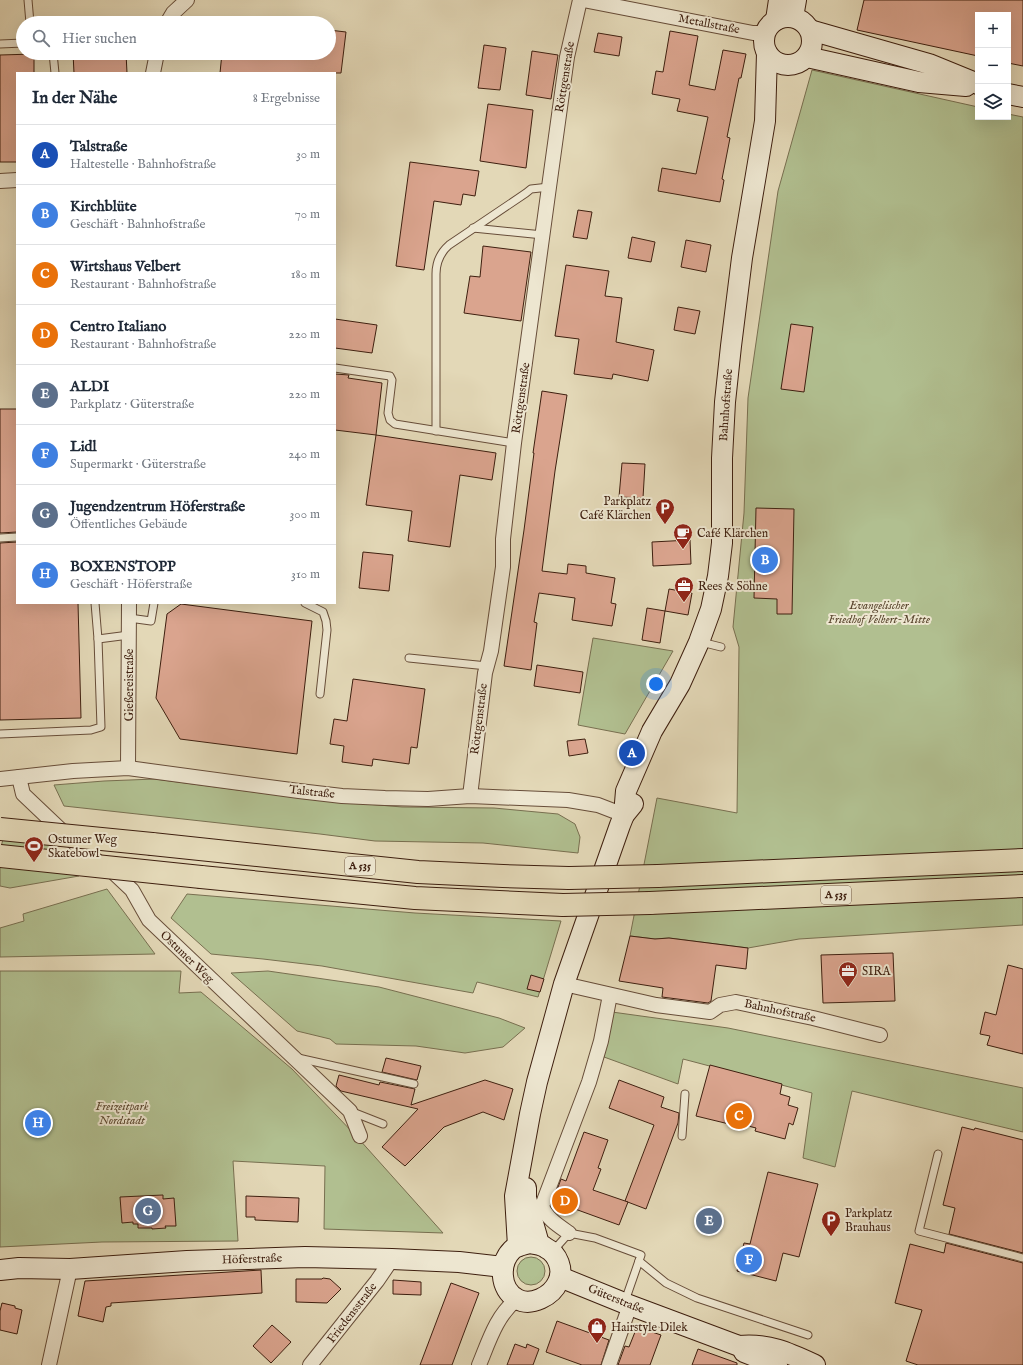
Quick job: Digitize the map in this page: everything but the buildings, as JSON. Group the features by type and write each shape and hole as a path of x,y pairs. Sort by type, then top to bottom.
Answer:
{"highway":[{"name":"A 535","path":"0,829 418,872 503,876 570,878 658,876 1023,860"},
{"name":"A 535","path":"0,856 416,898 563,905 650,903 1023,886"}],"street":[{"path":"172,16 187,0"},
{"name":"Röttgenstraße","path":"470,796 484,681 503,567 503,539 514,443 549,187 567,57 580,0"},
{"name":"Metallstraße","path":"583,0 753,33 783,17"},
{"path":"779,0 783,17 765,47 767,53 775,61 787,65 797,63 807,57 812,44 810,30"},
{"path":"783,17 801,20 810,30 929,64 975,85"},
{"name":"Bahnhofstraße","path":"518,1246 516,1196 524,1146 537,1082 564,984 624,815 638,797 664,737 680,684 699,642 711,609 718,576 722,543 723,450 731,346 742,258 765,121 767,53"},
{"path":"807,57 919,82 975,86"},
{"path":"153,72 156,60"},
{"name":"Bahnhofstraße","path":"765,121 787,65"},
{"path":"1011,95 1023,97"},
{"path":"0,180 16,180"},
{"name":"Gießereistraße","path":"128,768 129,604"},
{"name":"Talstraße","path":"0,780 19,777 128,768 342,796 428,799 470,796 583,802 598,805 624,815"},
{"name":"Ostumer Weg","path":"19,777 23,794 83,851 114,872 132,890 150,920 350,1111 360,1136"},
{"name":"Bahnhofstraße","path":"564,984 656,1005 710,1012 720,1005 736,1002 813,1018 880,1035"},
{"path":"569,1233 558,1226 544,1211 542,1206 589,1082 601,1041 610,995"},
{"name":"Bahnhofstraße","path":"524,1146 526,1198 545,1248"},
{"path":"529,1243 545,1248 556,1257 561,1270 560,1277 555,1288 545,1297 531,1301 516,1299 506,1286 503,1276 504,1260 513,1249 518,1246 529,1243"},
{"name":"Höferstraße","path":"0,1270 305,1257 459,1262 503,1267"},
{"name":"Friedensstraße","path":"310,1365 377,1281 392,1259"},
{"path":"49,1365 70,1268"},
{"name":"Güterstraße","path":"560,1277 739,1346 751,1345 779,1349 815,1365"},
{"path":"479,1365 498,1320 508,1306 516,1299"},
{"path":"609,1365 627,1304"},
{"name":"Güterstraße","path":"739,1346 745,1353 777,1365"}],"lane":[{"path":"28,0 29,16"},
{"path":"0,44 16,43"},
{"path":"54,60 55,72"},
{"path":"436,431 436,265 440,256 445,248 531,189 549,187"},
{"path":"474,228 543,235"},
{"path":"336,368 390,376 392,380 388,413 390,420 396,424 514,443"},
{"path":"0,538 16,537"},
{"path":"0,734 92,730 101,727 98,639 95,604"},
{"path":"129,618 151,621 154,604"},
{"path":"307,604 323,612 326,621 327,630 320,694"},
{"path":"98,639 129,635"},
{"path":"699,642 721,646"},
{"path":"409,658 487,666"},
{"path":"292,1056 414,1084"},
{"path":"682,1136 685,1094"},
{"path":"350,1111 383,1124"},
{"path":"938,1154 919,1231 1023,1258"},
{"path":"545,1248 569,1233 595,1238 640,1258 666,1283 697,1298 808,1335"},
{"path":"627,1304 640,1258"}],"green space":[{"name":"Evangelischer Friedhof Velbert-Mitte","path":"812,70 975,106 975,120 1011,120 1011,115 1023,117 1023,925 799,939 748,948 669,938 655,939 630,936 657,798 737,813 739,647 733,627 744,513 748,398 778,191"},
{"path":"593,638 673,651 625,734 578,725"},
{"path":"155,779 307,799 402,807 494,808 558,814 575,824 580,837 578,853 483,843 375,841 64,806 54,785"},
{"name":"Ostumer Weg Skatebowl","path":"4,836 47,840 79,876 10,888 0,886 0,850"},
{"path":"107,889 155,954 0,957 0,928 24,921 23,914"},
{"path":"187,894 415,913 561,921 538,997 477,982 473,993 322,966 211,954 171,918"},
{"name":"Freizeitpark Nordstadt","path":"0,971 181,971 179,993 201,992 292,1069 358,1138 443,1233 324,1229 325,1166 233,1161 238,1241 102,1242 0,1247"},
{"path":"268,971 379,987 499,1018 525,1028 503,1047 465,1053 416,1046 336,1044 330,1039 297,1031 231,973"},
{"path":"612,1012 728,1028 1023,1088 1023,1132 852,1091 835,1167 803,1158 812,1093 683,1059 678,1084 604,1057"},
{"path":"531,1257 541,1261 545,1271 541,1281 531,1285 521,1281 517,1271 521,1261"}],"place":[{"name":"Parkplatz Café Klärchen","path":"665,525"},
{"name":"Café Klärchen","path":"683,550"},
{"name":"Kirchblüte","path":"765,560"},
{"name":"Rees & Söhne","path":"684,603"},
{"name":"Talstraße","path":"632,753"},
{"name":"Ostumer Weg Skatebowl","path":"34,863"},
{"name":"SIRA","path":"848,988"},
{"name":"Wirtshaus Velbert","path":"739,1116"},
{"name":"BOXENSTOPP","path":"38,1123"},
{"name":"Centro Italiano","path":"565,1201"},
{"name":"Jugendzentrum Höferstraße","path":"148,1211"},
{"name":"ALDI","path":"709,1221"},
{"name":"Parkplatz Brauhaus","path":"831,1237"},
{"name":"Lidl","path":"749,1260"},
{"name":"Hairstyle Dilek","path":"597,1344"}]}
